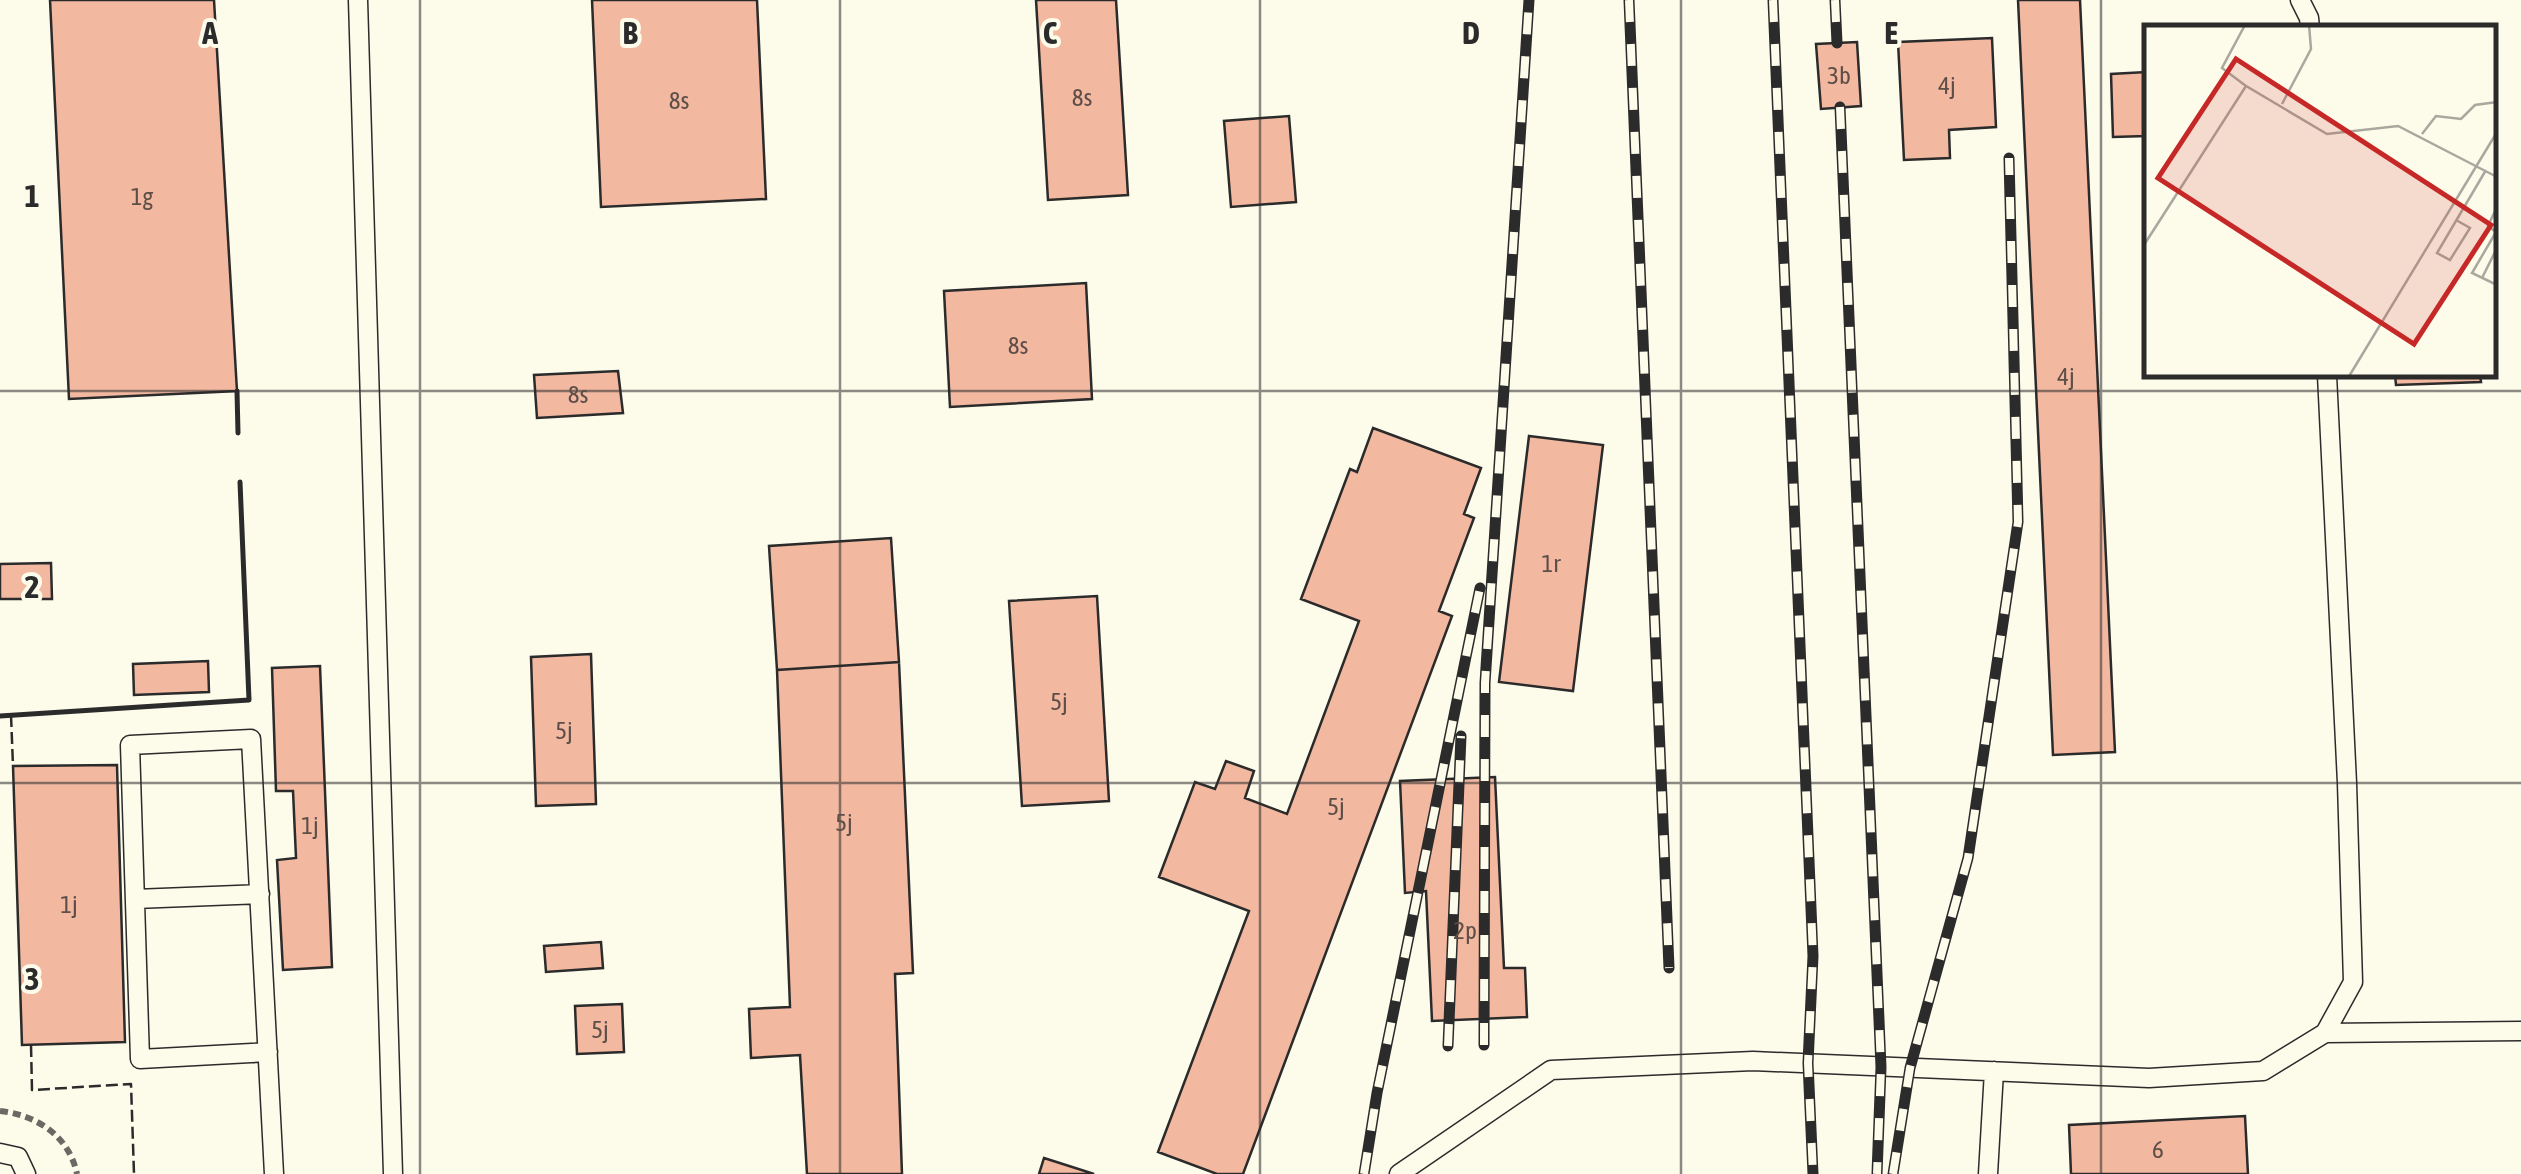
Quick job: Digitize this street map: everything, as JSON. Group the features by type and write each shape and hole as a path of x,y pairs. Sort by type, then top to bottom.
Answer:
{"lane":[{"path":"358,0 393,1174"},
{"path":"2300,0 2310,25"},
{"path":"1399,1174 1551,1070 1753,1061 2149,1078 2263,1071 2325,1033 2353,982 2327,378"},
{"path":"268,1052 140,1059 130,745 251,740 260,894 268,1052 274,1174"},
{"path":"135,899 260,894"},
{"path":"2325,1033 2521,1031"},
{"path":"1988,1174 1994,1071"},
{"path":"0,1153 18,1157 26,1174"}],"path":[{"path":"0,1110 22,1113 59,1136 74,1158 77,1174"}],"building":[{"path":"50,0 214,0 237,391 69,399"},
{"path":"592,0 757,0 766,199 601,207"},
{"path":"1036,0 1116,0 1128,195 1048,200"},
{"path":"2018,0 2080,0 2115,752 2053,755"},
{"path":"1992,38 1996,127 1949,130 1950,158 1904,160 1898,42"},
{"path":"1857,42 1861,106 1821,109 1816,44"},
{"path":"2144,72 2144,136 2113,137 2111,74"},
{"path":"1289,116 1296,202 1231,207 1224,121"},
{"path":"1086,283 1092,399 950,407 944,291"},
{"path":"618,371 623,413 537,418 534,375"},
{"path":"2395,378 2480,378 2481,382 2396,385"},
{"path":"1373,428 1481,468 1464,514 1474,518 1439,611 1452,616 1243,1174 1217,1174 1158,1152 1249,911 1159,877 1195,782 1215,789 1226,761 1254,771 1245,798 1287,814 1359,621 1301,599 1350,469 1357,472"},
{"path":"1529,436 1603,445 1573,691 1499,682"},
{"path":"891,538 899,662 777,670 769,546"},
{"path":"51,563 52,599 0,599 0,564"},
{"path":"1097,596 1109,801 1022,806 1009,601"},
{"path":"591,654 596,804 536,806 531,657"},
{"path":"208,661 209,692 134,695 133,664"},
{"path":"899,662 913,973 895,974 902,1174 807,1174 800,1055 751,1058 749,1009 790,1007 777,670"},
{"path":"320,666 332,967 283,970 277,860 296,858 293,791 276,791 272,668"},
{"path":"117,765 125,1042 22,1045 13,766"},
{"path":"1495,777 1504,968 1525,968 1527,1017 1432,1021 1426,891 1405,893 1400,781"},
{"path":"601,942 603,968 546,972 544,946"},
{"path":"622,1004 624,1052 577,1054 575,1006"},
{"path":"2245,1116 2248,1174 2071,1174 2069,1125"},
{"path":"1044,1158 1094,1174 1039,1174"}],"railway":[{"path":"1484,1045 1485,683 1529,0"},
{"path":"1629,0 1669,968"},
{"path":"1773,0 1813,956 1808,1063 1813,1174"},
{"path":"1835,0 1837,43"},
{"path":"1840,107 1881,1067 1877,1174"},
{"path":"1893,1174 1910,1068 1968,858 2018,522 2009,158"},
{"path":"1364,1174 1480,588"},
{"path":"1448,1046 1461,736"}],"fence":[{"path":"11,715 13,766"},
{"path":"31,1045 32,1090 131,1084 134,1174"}],"wall":[{"path":"237,391 238,433"},
{"path":"0,716 249,700 240,482"}]}
